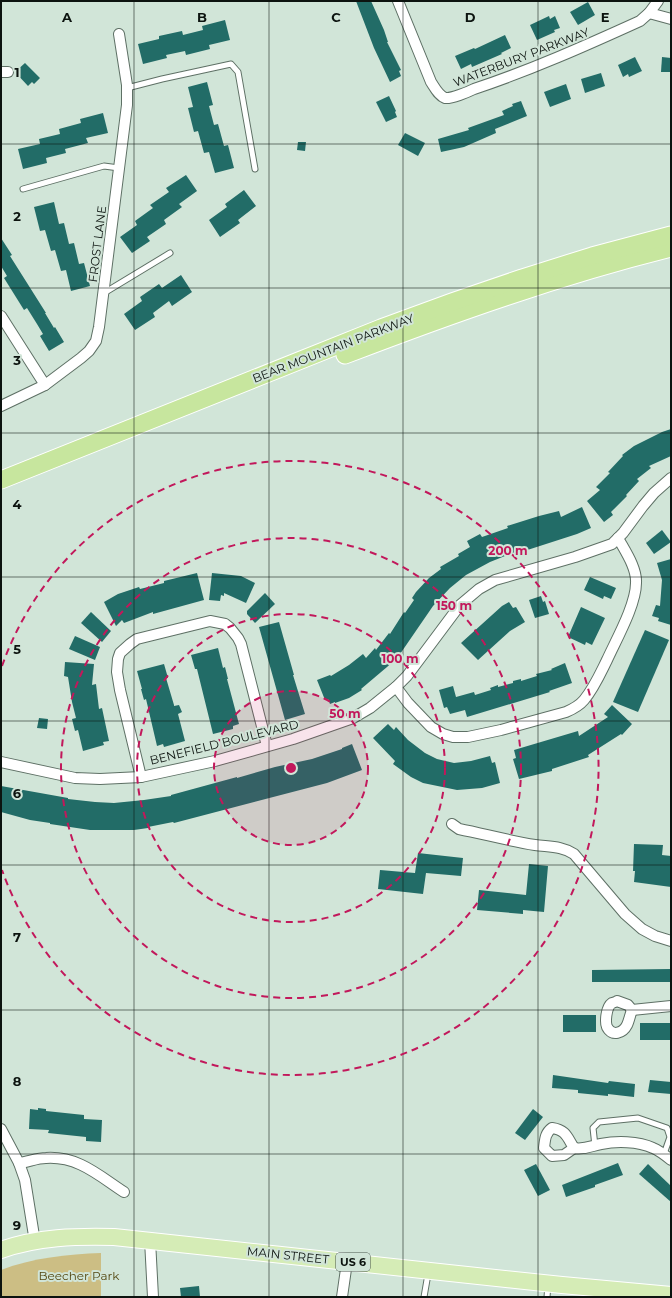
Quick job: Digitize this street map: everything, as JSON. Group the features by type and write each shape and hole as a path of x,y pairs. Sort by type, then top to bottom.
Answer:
{"highway":[{"name":"BEAR MOUNTAIN PARKWAY","path":"1,480 381,328 452,302 592,256 671,235"},
{"name":"BEAR MOUNTAIN PARKWAY","path":"1,492 268,384 424,324 602,266 671,248"}],"main road":[{"name":"MAIN STREET","path":"1,1250 34,1242 78,1236 114,1237 428,1271 547,1290 671,1295"}],"street":[{"name":"WATERBURY PARKWAY","path":"398,1 431,82 438,93 446,98 563,56 640,22 650,13 658,1"},
{"path":"650,13 671,19"},
{"name":"FROST LANE","path":"1,406 45,385 89,352 96,341 104,293 127,105 127,88 119,34"},
{"path":"1,316 45,385"},
{"name":"BENEFIELD BOULEVARD","path":"1,762 75,778 100,779 141,777 216,760 293,739 353,718 370,708 407,676 460,605 479,589 495,580 575,557 612,544 623,534 650,498 671,478"},
{"path":"396,687 408,703 431,727 443,734 453,737 468,737 501,730 566,712 583,702 592,690 622,629 634,598 636,583 633,569 618,538"},
{"path":"141,777 120,690 117,672 118,659 124,649 137,640 188,626 210,621 217,622 225,624 238,638 241,644 267,746"},
{"path":"452,824 459,829 535,845 568,849 626,914 642,929 655,936 671,941"},
{"path":"632,1010 671,1006"},
{"path":"1,1130 19,1163 24,1180 34,1242"},
{"path":"574,1148 583,1148 613,1142 628,1142 652,1147 667,1157"},
{"path":"19,1163 44,1158 70,1160 80,1163 124,1192"},
{"path":"150,1240 153,1297"},
{"path":"342,1297 347,1262"}],"lane":[{"path":"127,88 230,64 238,72 255,169"},
{"path":"23,189 104,166 119,168"},
{"path":"104,293 170,253"},
{"path":"595,1146 593,1128 600,1122 638,1118 667,1128 670,1137 667,1157"},
{"path":"424,1297 428,1271"}],"green space":[{"name":"Beecher Park","path":"101,1253 101,1297 1,1297 1,1270 25,1262 50,1257"}],"building":[{"path":"356,1 371,1 384,30 387,42 401,70 399,71 401,76 390,82 374,48"},
{"path":"588,2 595,15 578,25 570,12"},
{"path":"549,16 550,19 555,16 560,28 554,30 555,32 537,40 530,25"},
{"path":"225,20 230,40 209,45 210,49 186,55 185,51 166,55 167,58 143,64 138,44 159,39 159,36 182,31 183,35 203,30 202,26"},
{"path":"505,35 511,48 501,53 502,54 472,67 471,64 461,69 455,56 474,48 475,49"},
{"path":"635,57 642,71 629,77 628,74 623,77 618,65"},
{"path":"662,57 671,58 671,72 661,72"},
{"path":"25,63 40,78 34,84 32,82 28,86 15,72"},
{"path":"601,73 605,86 585,93 581,79"},
{"path":"207,82 213,105 209,106 214,125 218,124 224,146 228,145 234,168 215,173 209,152 204,153 198,131 194,132 188,108 193,107 188,87"},
{"path":"566,84 571,99 550,107 544,92"},
{"path":"389,96 396,111 397,117 386,122 376,102"},
{"path":"521,101 527,116 495,129 496,133 464,147 441,152 438,139 469,130 468,128 504,115 502,111 513,106 512,104"},
{"path":"103,113 108,133 86,138 88,143 65,149 66,153 46,158 47,163 23,169 18,149 40,144 39,139 60,134 59,129 81,123 80,119"},
{"path":"405,133 425,143 418,156 398,145"},
{"path":"298,142 306,142 305,151 297,150"},
{"path":"186,175 197,191 179,204 182,207 164,220 166,224 147,237 150,241 132,253 120,237 137,225 135,221 153,208 150,205 169,192 166,188"},
{"path":"244,190 256,206 238,220 240,223 220,237 209,220 227,207 225,204"},
{"path":"54,202 59,224 64,223 69,244 74,243 79,264 84,263 90,286 71,291 66,270 61,271 55,250 51,251 45,230 40,231 34,207"},
{"path":"1,238 12,255 10,256 64,342 49,351 40,336 43,334 37,324 27,308 24,310 4,278 7,276 1,266"},
{"path":"181,275 192,292 172,306 169,301 153,313 155,317 135,330 124,314 142,301 140,297 159,284 162,288"},
{"path":"671,429 671,456 649,466 651,468 637,479 639,481 611,512 613,515 604,522 587,501 600,490 596,487 610,473 608,472 623,456 622,455 634,446"},
{"path":"582,507 591,528 515,554 515,552 490,562 466,575 450,588 433,606 398,657 361,689 362,690 349,698 335,703 330,704 328,699 325,700 317,680 330,675 331,676 363,654 366,658 375,648 376,650 389,633 390,634 404,612 405,613 414,600 412,598 416,592 429,578 441,569 440,567 459,556 458,554 470,547 467,541 480,534 482,537 508,528 507,526 539,516 559,511 561,517"},
{"path":"662,530 671,542 654,554 646,543"},
{"path":"671,559 671,625 658,621 659,618 652,616 656,605 660,606 662,580 657,563"},
{"path":"197,573 204,600 153,614 153,612 124,623 122,620 116,626 104,602 118,594 139,587 140,589 164,583 164,581"},
{"path":"212,573 241,576 255,583 246,603 224,593 224,596 221,595 220,601 209,600"},
{"path":"590,577 616,588 611,599 604,596 603,599 584,590"},
{"path":"265,593 275,604 255,623 247,614 247,611"},
{"path":"541,596 543,602 545,601 549,614 535,618 529,600"},
{"path":"509,602 513,608 516,607 525,622 510,631 478,660 461,643 502,606"},
{"path":"581,607 605,618 592,645 586,642 585,645 568,637"},
{"path":"91,612 111,631 102,642 81,623"},
{"path":"279,622 305,714 285,720 259,627"},
{"path":"645,630 669,640 638,712 613,702"},
{"path":"75,636 100,647 95,660 69,649"},
{"path":"218,648 223,668 225,667 239,724 233,726 233,729 213,734 197,669 195,669 191,655"},
{"path":"65,662 94,664 92,685 96,684 99,709 102,708 109,741 103,742 104,745 83,751 78,730 75,731 72,719 76,718 68,677 64,676"},
{"path":"565,663 572,683 549,691 550,692 467,717 465,710 450,714 447,707 444,708 439,690 453,686 456,697 474,692 475,695 491,690 490,688 498,685 498,687 513,683 513,681 521,679 521,681 537,676 536,674 552,670 551,669"},
{"path":"164,664 168,678 166,678 174,706 179,705 182,712 178,714 185,741 164,747 163,744 157,746 146,699 144,700 137,671"},
{"path":"612,705 632,724 622,735 621,734 588,755 589,757 552,769 552,771 519,779 513,759 516,758 514,750 578,731 579,736 608,717 604,714"},
{"path":"39,718 48,719 47,729 37,728"},
{"path":"388,724 394,730 396,727 408,740 425,753 437,759 454,763 471,761 490,756 492,763 495,762 500,783 482,788 457,790 423,783 411,777 393,764 395,761 373,738"},
{"path":"352,744 362,770 327,783 174,823 134,830 90,830 30,820 1,812 1,786 68,799 95,802 114,803 144,800 171,796 275,767 312,759"},
{"path":"634,844 663,845 662,855 671,856 671,887 634,882"},
{"path":"418,853 463,858 461,876 426,873 423,894 378,889 380,870 415,873"},
{"path":"529,864 548,866 544,912 523,910 523,914 477,910 479,890 526,895"},
{"path":"671,969 671,982 592,982 592,970"},
{"path":"563,1015 596,1015 596,1032 563,1032"},
{"path":"640,1023 671,1023 671,1040 640,1040"},
{"path":"553,1075 608,1083 609,1081 635,1084 634,1097 578,1093 578,1090 552,1088"},
{"path":"650,1080 671,1082 671,1094 648,1092"},
{"path":"38,1108 46,1109 46,1111 84,1115 84,1119 102,1120 101,1142 86,1141 86,1137 48,1133 49,1130 29,1129 30,1109 38,1110"},
{"path":"533,1109 543,1117 525,1140 515,1133"},
{"path":"618,1163 623,1175 566,1197 562,1185"},
{"path":"536,1164 550,1190 538,1196 524,1170"},
{"path":"648,1164 671,1186 671,1202 639,1174"},
{"path":"199,1286 200,1297 181,1297 180,1288"}]}
